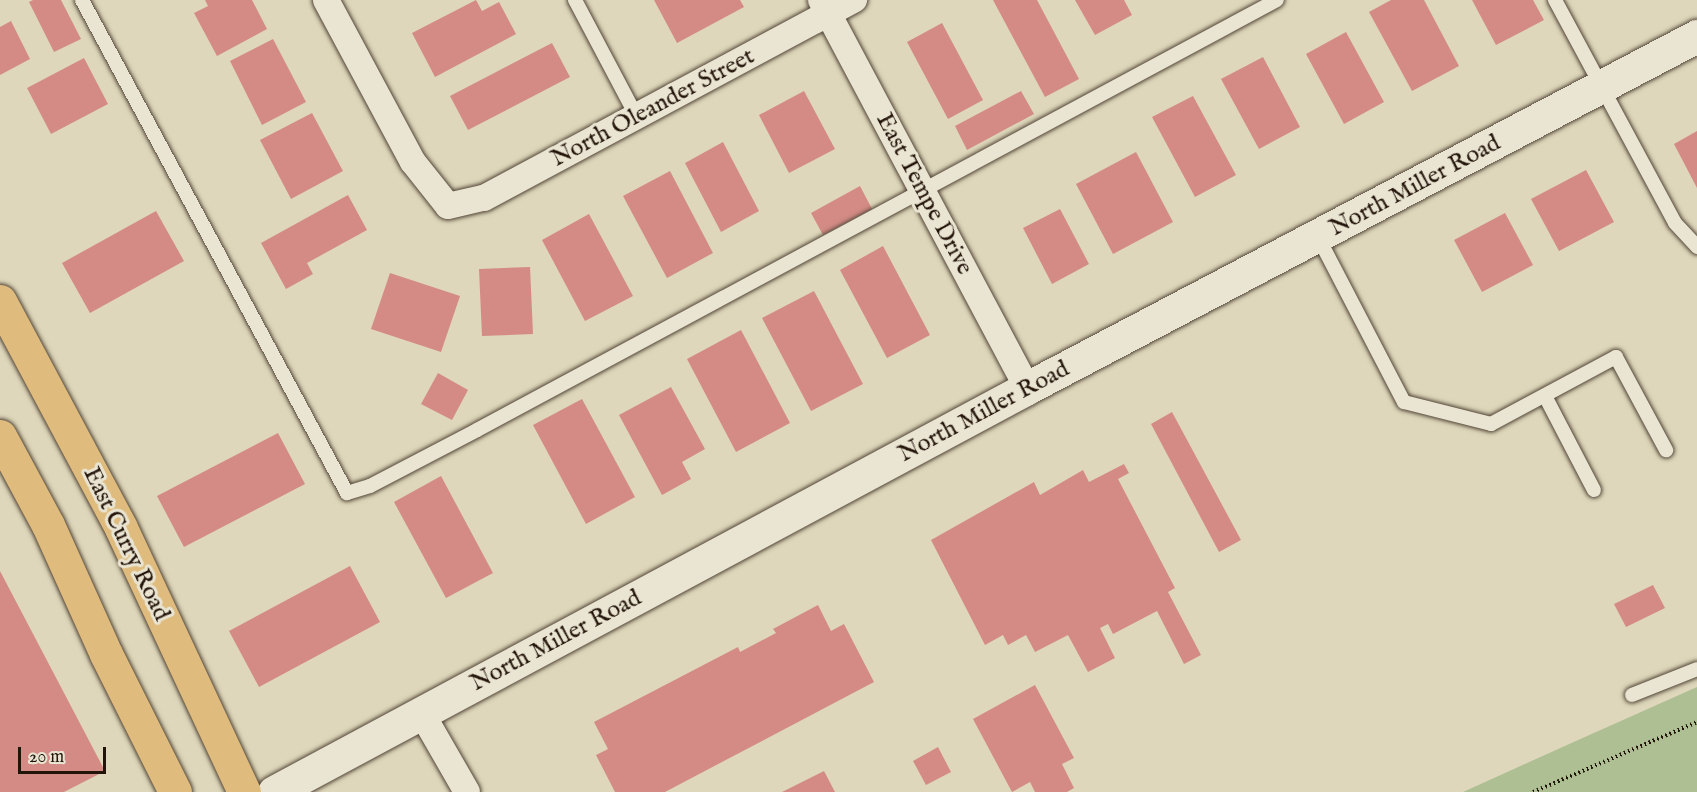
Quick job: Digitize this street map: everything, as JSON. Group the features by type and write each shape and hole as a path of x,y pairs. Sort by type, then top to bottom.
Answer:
{"main road":[{"name":"East Curry Road","path":"0,301 120,528 244,792"},
{"path":"0,436 48,525 106,654 175,792"}],"street":[{"name":"North Oleander Street","path":"326,0 413,162 448,206 484,198 637,117 825,7 854,0"},
{"name":"East Tempe Drive","path":"825,7 1027,388"},
{"name":"North Miller Road","path":"274,792 1027,388 1697,36"},
{"path":"421,712 467,792"}],"lane":[{"path":"82,0 347,493 370,486 438,450 1277,0"},
{"path":"575,0 637,117"},
{"path":"1555,0 1675,223 1697,247"},
{"path":"1318,237 1404,402 1491,424 1616,357 1666,450"},
{"path":"1545,396 1594,490"},
{"path":"1632,695 1697,669"}],"path":[{"path":"1533,792 1697,722"}],"green space":[{"path":"1697,687 1697,792 1463,792 1567,745"}],"building":[{"path":"61,0 81,39 54,52 29,2"},
{"path":"205,0 252,0 267,29 217,56 194,13 208,6"},
{"path":"476,0 482,11 499,2 516,34 435,77 412,33"},
{"path":"654,0 740,0 744,7 677,43"},
{"path":"993,0 1037,0 1079,79 1045,97"},
{"path":"1075,0 1124,0 1132,15 1095,35"},
{"path":"1391,0 1424,0 1459,66 1412,91 1369,12"},
{"path":"1472,0 1533,0 1544,20 1496,45"},
{"path":"11,21 30,59 0,75 0,27"},
{"path":"942,23 983,100 948,119 907,42"},
{"path":"1346,32 1384,102 1344,124 1306,54"},
{"path":"273,39 306,102 262,125 230,61"},
{"path":"552,43 570,77 468,130 450,96"},
{"path":"1263,57 1300,127 1259,149 1221,79"},
{"path":"84,58 108,104 51,134 27,88"},
{"path":"804,91 835,149 789,173 759,115"},
{"path":"1021,91 1034,114 967,150 955,126"},
{"path":"1193,96 1236,175 1195,197 1152,117"},
{"path":"312,113 343,171 291,199 260,140"},
{"path":"1697,131 1697,188 1674,144"},
{"path":"723,142 759,211 721,232 685,163"},
{"path":"1136,152 1173,222 1113,254 1076,184"},
{"path":"1586,170 1614,222 1559,251 1531,199"},
{"path":"670,171 713,253 667,278 623,196"},
{"path":"860,186 872,209 823,235 811,213"},
{"path":"348,195 367,230 307,263 313,274 286,289 261,243"},
{"path":"1060,209 1089,264 1052,284 1023,228"},
{"path":"156,211 184,261 90,313 62,263"},
{"path":"1505,213 1533,265 1482,292 1454,240"},
{"path":"589,214 633,296 585,321 542,240"},
{"path":"883,246 930,335 887,358 840,270"},
{"path":"530,267 533,334 482,336 479,269"},
{"path":"390,273 460,296 441,352 371,329"},
{"path":"814,291 863,384 811,411 762,318"},
{"path":"741,330 790,423 736,452 687,359"},
{"path":"438,373 468,390 452,420 421,404"},
{"path":"671,387 705,449 682,462 691,479 662,495 619,415"},
{"path":"582,399 635,497 586,524 533,425"},
{"path":"1172,412 1241,540 1219,552 1151,424"},
{"path":"278,433 305,484 184,547 157,496"},
{"path":"1124,464 1129,473 1118,479 1175,588 1168,592 1201,655 1184,664 1157,611 1113,634 1108,624 1100,628 1115,658 1088,672 1068,635 1035,652 1026,635 1008,645 1003,635 985,645 931,540 1034,482 1040,495 1083,470 1089,482"},
{"path":"441,476 493,573 446,598 394,502"},
{"path":"350,566 380,622 259,687 229,631"},
{"path":"0,571 105,771 64,792 0,792"},
{"path":"1653,585 1665,608 1626,627 1614,604"},
{"path":"818,605 831,631 844,624 874,682 665,792 615,792 596,755 608,749 594,722 738,647 740,652 776,633 773,629"},
{"path":"1035,685 1074,758 1062,764 1074,788 1067,792 1035,792 1030,782 1012,792 973,719"},
{"path":"938,747 951,772 926,785 913,761"},
{"path":"824,771 835,792 782,792"}]}
